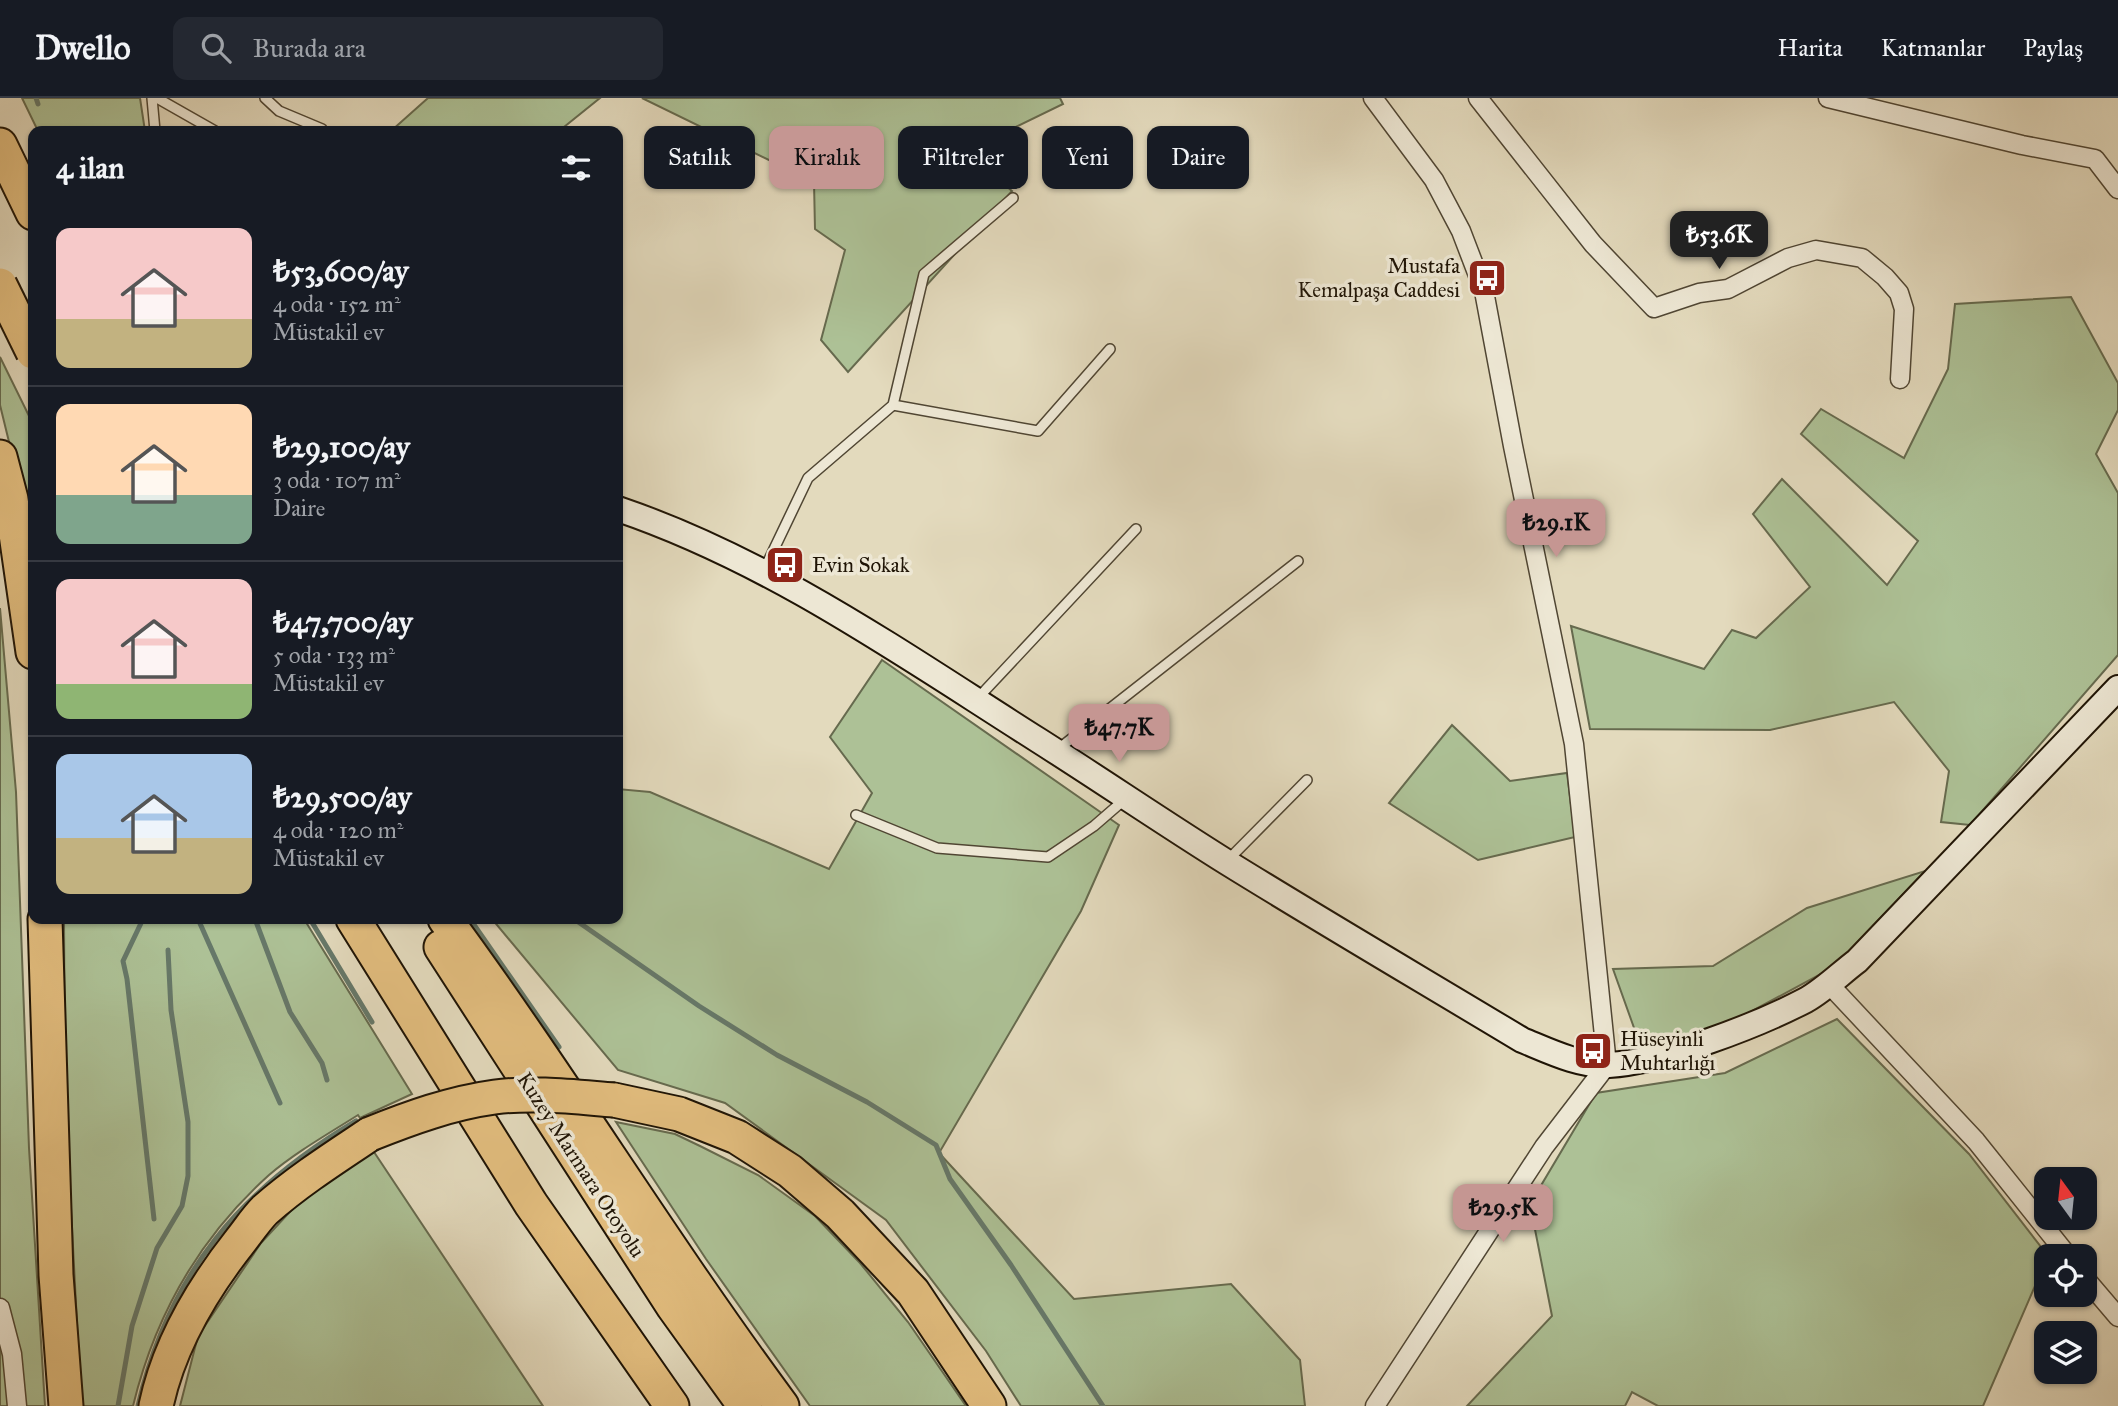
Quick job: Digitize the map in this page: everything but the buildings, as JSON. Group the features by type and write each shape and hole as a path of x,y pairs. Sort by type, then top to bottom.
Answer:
{"highway":[{"path":"0,145 28,202"},
{"path":"0,285 28,342"},
{"path":"0,457 10,499 28,619"},
{"path":"45,924 56,1275 66,1406"},
{"path":"356,924 531,1204 672,1406"},
{"name":"Kuzey Marmara Otoyolu","path":"427,924 673,1306 746,1406"},
{"path":"449,924 491,981 737,1346 782,1406"},
{"path":"156,1406 161,1381 184,1327 213,1275 263,1212 315,1170 370,1134 448,1107 495,1097 556,1096 614,1100 679,1114 737,1137 790,1171 849,1223 913,1292 989,1406"}],"main road":[{"path":"0,311 28,321"},
{"path":"623,511 658,523 764,570 818,601 1128,796 1226,862 1522,1040 1563,1057 1607,1065 1652,1059 1734,1031 1808,999 1857,961 2118,688"}],"street":[{"path":"1373,98 1434,180 1461,231 1484,291 1574,744 1607,1065 1544,1147 1375,1406"},
{"path":"1478,98 1593,244 1654,308 1699,293 1728,289 1788,258 1816,250 1862,258 1892,285 1905,309 1900,379"},
{"path":"1828,98 2022,145 2095,159 2118,189"},
{"path":"1828,982 1976,1141 2058,1244"},
{"path":"2097,1292 2118,1317"},
{"path":"0,1308 12,1354 17,1406"}],"lane":[{"path":"155,126 155,98 206,126"},
{"path":"265,98 279,111 315,126"},
{"path":"764,570 808,478 893,405 925,274 1013,198"},
{"path":"893,405 1038,431 1110,349"},
{"path":"976,701 1136,529"},
{"path":"1056,751 1298,561"},
{"path":"1226,862 1307,780"},
{"path":"856,816 937,848 1048,857 1094,826 1128,796"}],"green space":[{"path":"22,98 140,98 144,126 36,126"},
{"path":"428,98 600,98 565,126 397,126"},
{"path":"642,98 1060,98 1063,104 1018,126 898,126 898,189 1012,191 848,372 821,340 845,250 815,229 814,189 884,189 884,126 769,126 769,160 755,153 755,126 699,126"},
{"path":"2071,297 2118,383 2118,410 2096,454 2118,493 2118,655 1970,825 1941,822 1949,771 1894,702 1770,730 1590,729 1571,626 1704,669 1732,630 1756,638 1810,587 1753,514 1782,479 1887,585 1918,541 1801,434 1821,409 1904,458 1948,369 1955,304"},
{"path":"0,357 28,414 28,532 21,491 0,405"},
{"path":"0,608 16,792 29,1148 45,1406 0,1406"},
{"path":"882,660 1119,825 1081,911 939,1153 1074,1299 1231,1284 1300,1360 1305,1406 1021,1406 986,1351 886,1220 725,1103 618,1070 496,924 623,924 623,789 650,792 829,869 872,793 830,737"},
{"path":"1452,725 1510,781 1567,773 1575,837 1478,860 1389,803"},
{"path":"1925,871 1834,967 1683,1048 1638,1039 1613,969 1713,966 1807,908"},
{"path":"64,924 307,924 412,1094 360,1118 358,1115 269,1175 221,1225 183,1280 154,1340 133,1406 82,1406 65,1093"},
{"path":"1837,1019 1969,1154 2039,1244 2034,1244 2034,1288 1983,1406 1658,1406 1632,1392 1625,1406 1467,1406 1552,1316 1530,1204 1596,1093 1725,1073"},
{"path":"616,1122 675,1134 758,1175 815,1216 860,1263 908,1322 966,1406 810,1406 706,1259"},
{"path":"374,1152 543,1406 180,1406 198,1336 261,1243 298,1203 349,1166"}],"waterway":[{"path":"36,98 38,104"},
{"path":"141,924 123,961 154,1219"},
{"path":"200,924 280,1103"},
{"path":"257,924 290,1012 322,1063 327,1080"},
{"path":"313,924 372,1022"},
{"path":"473,924 559,1047"},
{"path":"581,924 699,1006 777,1055 867,1102 936,1145 950,1179 1011,1265 1103,1406"},
{"path":"118,1406 132,1326 157,1248 182,1206 188,1176 188,1122 171,1010 168,950"},
{"path":"138,1406 152,1358 169,1315 190,1276 215,1240 244,1206 277,1176 356,1121"}],"place":[{"name":"Mustafa Kemalpaşa Caddesi","path":"1487,278"},
{"name":"Evin Sokak","path":"785,565"},
{"name":"Hüseyinli Muhtarlığı","path":"1593,1051"}]}
